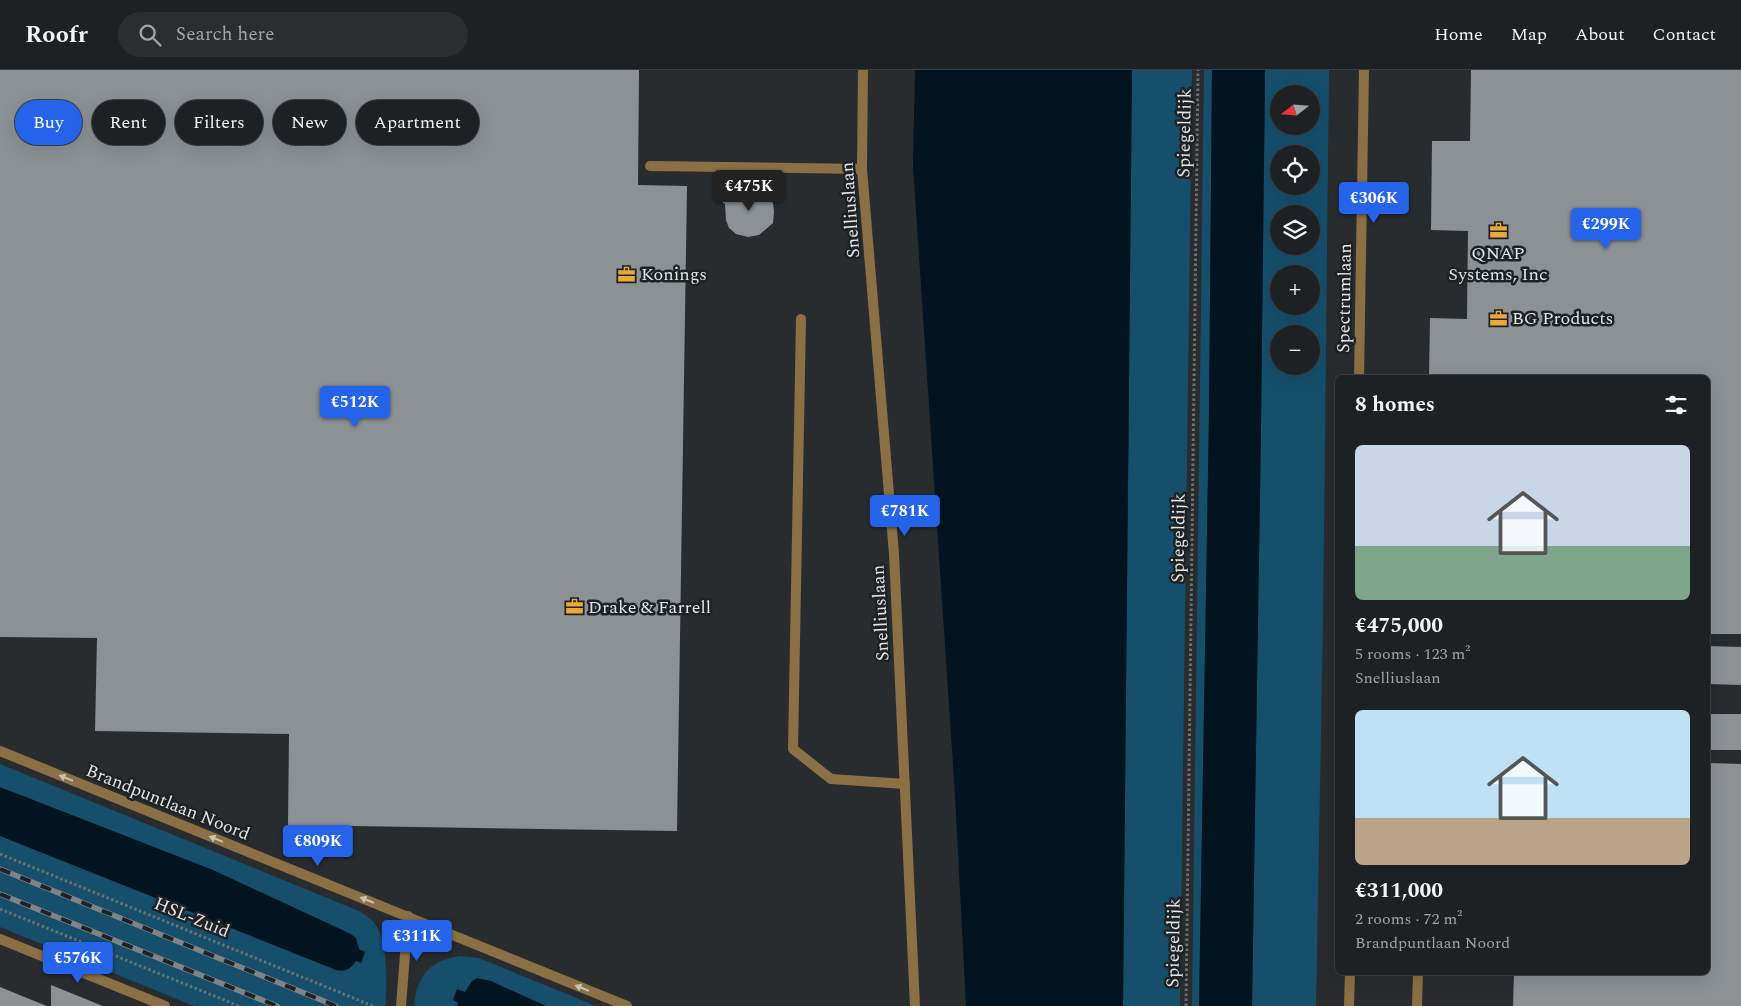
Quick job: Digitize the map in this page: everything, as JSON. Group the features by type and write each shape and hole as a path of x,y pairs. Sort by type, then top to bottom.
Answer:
{"street":[{"name":"Snelliuslaan","path":"863,70 862,170 894,554 915,1006"},
{"name":"Spectrumlaan","path":"1359,375 1364,70"},
{"path":"650,166 862,170"},
{"path":"802,319 793,749 831,779 905,784"},
{"name":"Brandpuntlaan Noord","path":"0,751 627,1006"},
{"path":"400,1006 408,916"},
{"path":"0,939 164,1006"},
{"path":"1349,1006 1350,975"},
{"path":"1417,1006 1418,975"}],"path":[{"name":"Spiegeldijk","path":"1186,1006 1198,70"},
{"name":"HSL-Zuid","path":"0,854 373,1006"},
{"path":"0,909 239,1006"}],"shaded area":[{"path":"915,70 1132,70 1123,1006 966,1006 955,795 913,166"},
{"path":"1132,70 1192,70 1180,1006 1123,1006"},
{"path":"1204,70 1212,70 1209,415 1199,1006 1192,1006"},
{"path":"1212,70 1265,70 1252,1006 1199,1006 1209,415"},
{"path":"1265,70 1329,70 1323,624 1316,1006 1252,1006"},
{"path":"0,764 359,911 375,924 383,943 386,977 385,1006 194,1006 0,927"},
{"path":"0,787 213,870 351,934 356,938 359,949 365,952 361,963 356,961 348,969 343,971 336,970 0,836"},
{"path":"460,956 479,958 596,1006 414,1006 418,986 426,971 449,958"},
{"path":"477,978 491,981 546,1006 457,1006 458,1003 453,1000 457,989 465,992 472,981"}],"building":[{"path":"0,70 639,70 638,185 687,186 677,831 288,825 289,734 95,731 97,638 0,637"},
{"path":"1471,70 1741,70 1741,634 1710,634 1710,375 1429,375 1430,318 1467,319 1468,231 1431,230 1432,141 1470,141"},
{"path":"740,188 761,191 773,203 773,223 759,235 748,237 736,234 729,228 726,220 725,204 722,202 722,198 729,197"},
{"path":"1710,646 1741,647 1741,685 1710,684"},
{"path":"1710,714 1741,714 1741,750 1710,750"},
{"path":"1710,763 1741,764 1741,1006 1513,1006 1514,975 1710,975"},
{"path":"51,985 103,1006 51,1006"},
{"path":"0,987 27,998 47,1006 0,1006"}],"railway":[{"path":"0,869 336,1006"},
{"path":"0,894 277,1006"}],"place":[{"name":"QNAP Systems, Inc","path":"1498,230"},
{"name":"Konings","path":"627,274"},
{"name":"BG Products","path":"1498,318"},
{"name":"Drake & Farrell","path":"574,607"}]}
